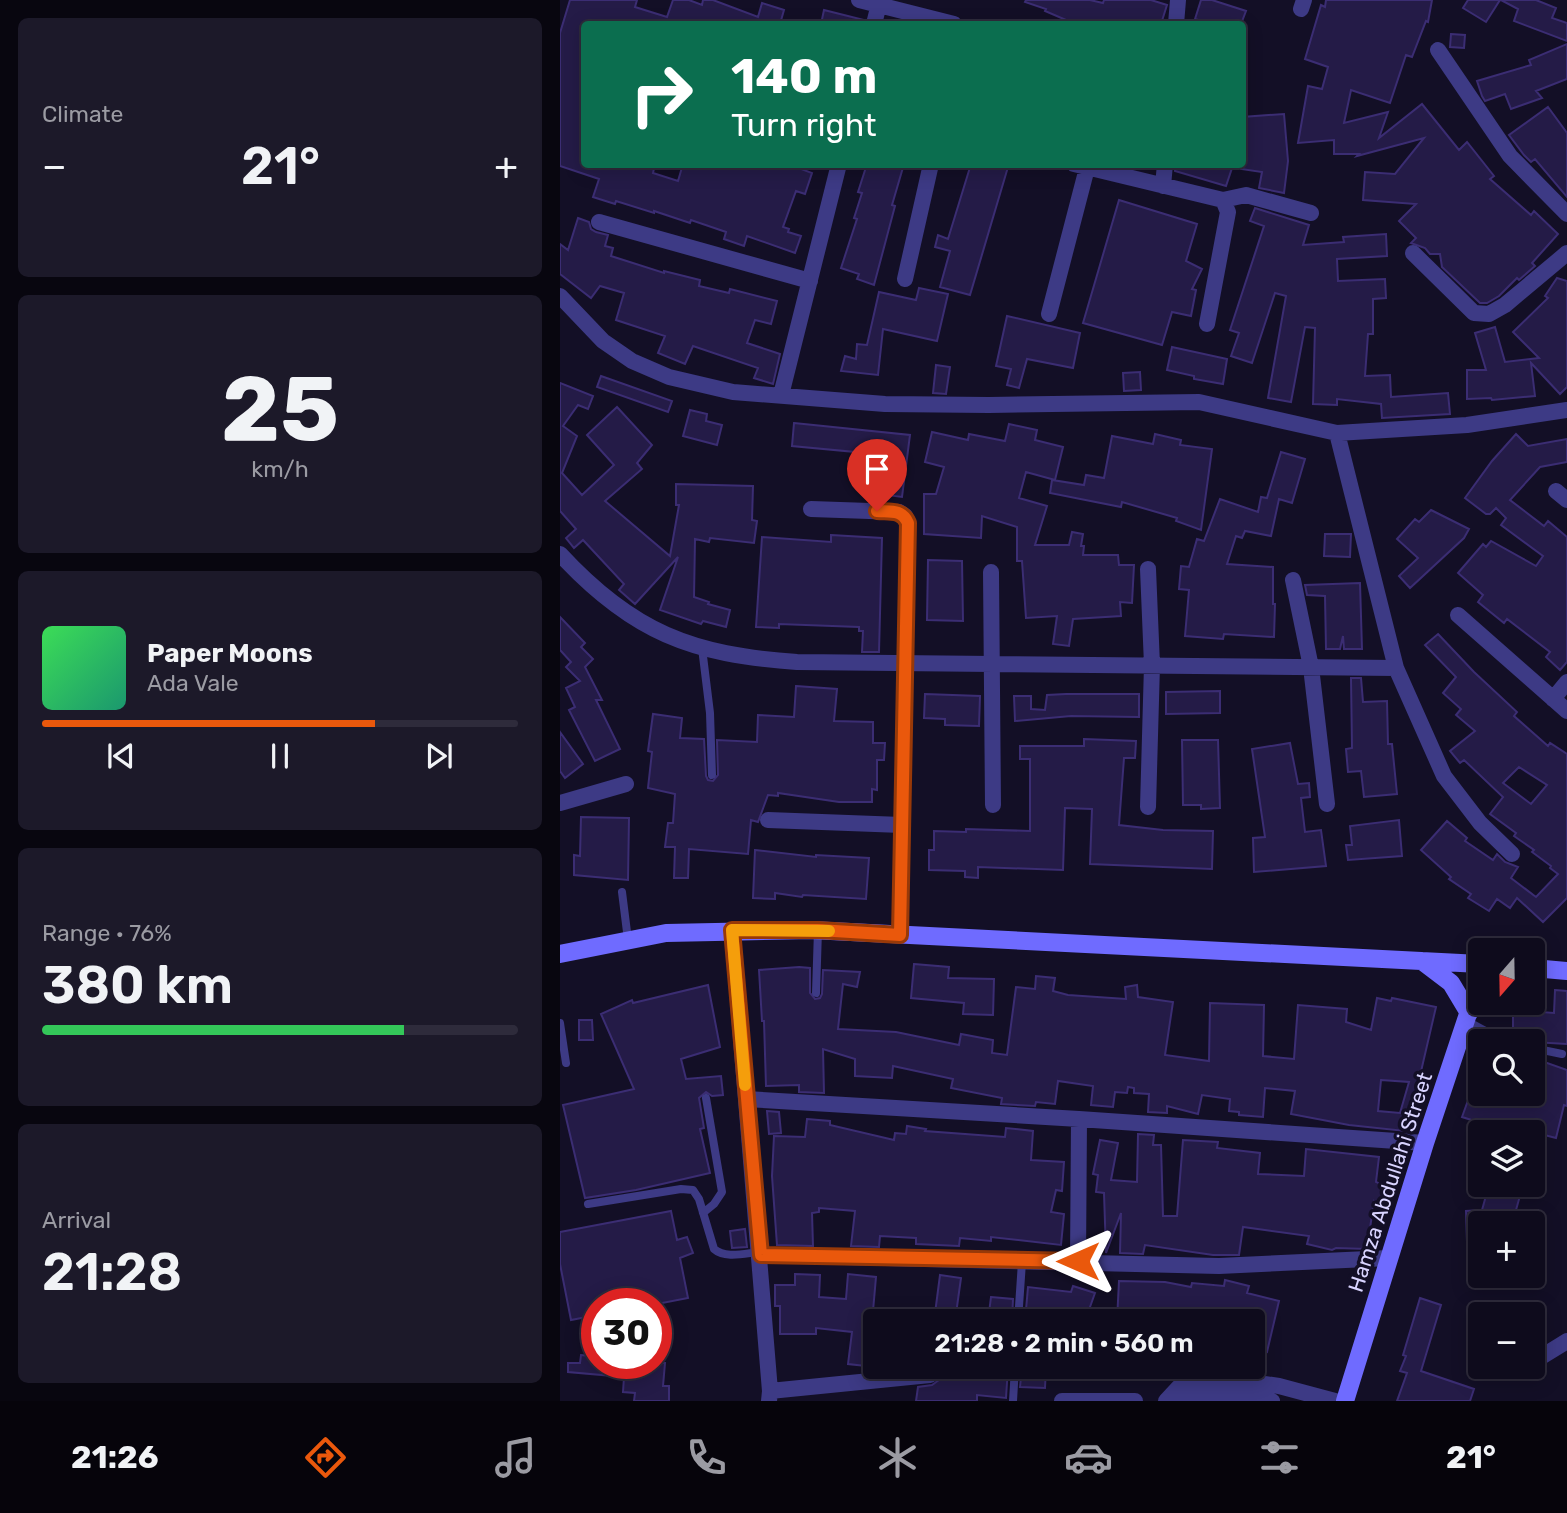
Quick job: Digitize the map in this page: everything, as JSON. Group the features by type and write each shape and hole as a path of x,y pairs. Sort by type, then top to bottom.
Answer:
{"main road":[{"path":"560,954 666,933 818,930 1468,963"},
{"path":"1422,961 1451,984 1468,1017"},
{"path":"1545,969 1567,971"},
{"name":"Hamza Abdullahi Street","path":"1345,1401 1425,1143 1468,1017"}],"street":[{"path":"859,0 880,3 943,21"},
{"path":"1176,21 1178,0"},
{"path":"875,21 880,3"},
{"path":"1438,50 1510,156 1567,214"},
{"path":"781,395 838,168"},
{"path":"905,279 931,168"},
{"path":"1049,314 1081,168"},
{"path":"1089,168 1223,200 1246,195 1311,213"},
{"path":"1163,186 1165,168"},
{"path":"1207,324 1228,212 1223,200"},
{"path":"599,222 810,281"},
{"path":"1413,253 1474,313 1489,314 1505,305 1567,253"},
{"path":"560,296 603,341 650,370 691,384 733,392 885,404 1199,402 1337,433 1468,425 1567,410"},
{"path":"1337,433 1396,668 1444,776 1479,823 1512,854"},
{"path":"811,509 899,512 905,516 908,523 900,935"},
{"path":"560,554 581,576 628,615 702,648 763,659 1396,668"},
{"path":"1147,569 1152,665 1148,807"},
{"path":"991,572 993,805"},
{"path":"1293,580 1311,667 1327,804"},
{"path":"1458,615 1567,711"},
{"path":"1553,699 1567,682"},
{"path":"560,803 626,784"},
{"path":"768,820 902,825"},
{"path":"732,930 770,1396 900,1379"},
{"path":"746,1099 1425,1143"},
{"path":"1078,1261 1079,1119"},
{"path":"760,1254 1219,1266 1390,1258"},
{"path":"1545,1355 1567,1341"},
{"path":"1174,1398 1245,1381 1279,1386 1335,1401"},
{"path":"1174,1398 1247,1396 1272,1401"},
{"path":"1064,1401 1135,1401"}],"lane":[{"path":"702,648 712,775"},
{"path":"622,892 628,940"},
{"path":"816,993 818,930"},
{"path":"1468,1017 1486,1029"},
{"path":"560,1023 566,1063"},
{"path":"1545,1050 1562,1054"},
{"path":"703,1213 714,1204 722,1192 706,1098"},
{"path":"588,1204 681,1189 693,1191 699,1199 717,1252 760,1254"},
{"path":"1019,1309 1022,1262"},
{"path":"1013,1401 1014,1379"}],"building":[{"path":"570,0 637,0 635,7 667,17 673,0 689,0 702,5 703,0 713,0 758,17 762,3 784,10 781,21 581,21 581,168 654,168 653,173 678,181 682,168 799,168 812,173 805,194 796,191 783,227 789,229 788,232 801,236 795,253 747,236 744,246 724,239 726,232 691,220 690,223 654,211 593,197 599,179 560,166 560,33"},
{"path":"1090,0 1103,3 1104,0 1151,0 1167,5 1162,21 1071,21 1025,2"},
{"path":"1201,0 1212,0 1246,11 1242,21 1195,19"},
{"path":"1326,0 1432,0 1428,22 1426,21 1412,57 1406,55 1390,103 1351,90 1344,123 1388,112 1379,138 1422,104 1459,150 1467,142 1494,176 1490,179 1531,215 1534,211 1558,234 1532,263 1535,266 1487,303 1480,303 1442,267 1440,254 1430,254 1425,248 1411,243 1416,238 1399,221 1416,204 1363,200 1365,172 1395,174 1424,138 1357,156 1359,154 1334,154 1334,140 1298,143 1308,86 1322,89 1328,67 1305,59 1321,5 1325,7"},
{"path":"1468,0 1500,0 1486,22 1463,8"},
{"path":"1501,0 1536,0 1556,8 1552,18 1567,23 1567,41 1514,21 1518,9"},
{"path":"824,10 864,20 864,21 822,21"},
{"path":"1451,34 1465,35 1464,48 1450,47"},
{"path":"1567,44 1567,79 1536,91 1542,98 1511,109 1505,94 1485,101 1477,81 1531,65 1529,60"},
{"path":"1548,107 1567,133 1567,197 1535,159 1531,162 1524,155 1509,135"},
{"path":"1284,114 1288,161 1284,193 1259,188 1262,172 1241,169 1246,168 1246,117"},
{"path":"866,168 903,168 874,285 857,279 859,274 841,268 857,219 854,218 862,193 858,192"},
{"path":"970,168 1008,168 970,295 940,287 950,251 935,247 938,235 948,239"},
{"path":"1175,168 1232,168 1226,186 1175,171"},
{"path":"1119,200 1197,224 1186,261 1202,269 1192,289 1196,290 1191,316 1172,312 1162,345 1083,323"},
{"path":"1255,208 1309,225 1303,245 1344,242 1343,237 1386,234 1387,256 1337,259 1338,281 1385,279 1386,298 1373,299 1373,334 1368,334 1365,376 1390,375 1391,397 1448,393 1450,414 1382,418 1381,404 1337,399 1337,405 1313,404 1315,328 1305,327 1291,402 1268,398 1286,296 1275,293 1252,363 1231,356 1239,333 1230,330 1264,226 1250,221"},
{"path":"578,218 589,222 591,229 596,232 608,235 605,246 613,248 611,256 664,273 700,280 699,286 729,293 730,289 777,301 771,324 755,320 747,343 780,354 773,384 754,378 758,368 693,346 685,364 658,353 665,336 616,320 624,293 600,286 591,298 560,274 560,244 568,250"},
{"path":"1557,278 1567,281 1567,387 1560,394 1531,363 1535,396 1492,400 1467,399 1467,370 1486,370 1475,333 1495,327 1505,362 1539,358 1513,332 1548,298 1545,296"},
{"path":"919,288 948,294 937,341 883,329 878,375 841,371 845,356 856,359 857,344 867,345 879,292 916,300"},
{"path":"1007,316 1080,333 1073,368 1027,359 1019,388 1007,385 1011,369 996,366"},
{"path":"1172,347 1227,359 1223,384 1194,379 1194,376 1167,370"},
{"path":"936,365 950,367 946,394 933,393"},
{"path":"1140,372 1141,390 1124,391 1123,373"},
{"path":"601,376 672,401 668,412 597,387"},
{"path":"560,383 593,396 588,409 578,405 563,426 577,436 562,473 582,495 614,465 587,435 617,407 652,445 637,463 642,469 605,501 670,556 679,505 676,505 676,484 753,486 752,520 757,521 754,543 695,539 694,597 730,610 726,627 703,621 701,624 660,610 678,557 635,604 619,590 624,584 583,540 574,548 566,538 576,529 560,511"},
{"path":"690,410 707,414 706,421 722,425 717,445 683,436"},
{"path":"794,423 910,435 902,497 871,493 876,454 792,446"},
{"path":"1009,424 1037,430 1035,440 1063,447 1055,480 1026,472 1019,498 1047,506 1035,545 1069,545 1072,532 1083,534 1083,555 1118,555 1119,565 1134,565 1132,603 1120,602 1121,616 1073,619 1069,646 1053,644 1057,616 1026,618 1022,561 1017,561 1017,527 982,516 981,538 924,534 924,494 936,494 944,467 925,462 932,432 968,440 969,434 1005,441"},
{"path":"1155,434 1181,440 1180,445 1212,449 1201,530 1176,521 1177,518 1122,502 1121,507 1050,493 1052,480 1084,485 1086,475 1104,478 1112,436 1153,444"},
{"path":"1516,434 1528,446 1567,439 1567,462 1540,467 1510,500 1544,526 1548,521 1567,537 1567,662 1560,670 1546,657 1550,652 1507,619 1504,623 1478,602 1483,595 1458,573 1483,544 1486,547 1491,541 1536,566 1543,556 1501,525 1506,518 1496,508 1486,514 1465,498"},
{"path":"1281,452 1305,459 1292,503 1279,499 1271,536 1245,531 1242,538 1236,536 1227,564 1273,567 1274,637 1224,634 1223,639 1185,636 1189,590 1179,589 1181,566 1189,567 1197,539 1204,541 1220,499 1258,512 1261,497 1267,498"},
{"path":"1431,510 1469,529 1464,538 1410,588 1399,576 1418,558 1397,539 1415,519 1419,522"},
{"path":"1325,534 1351,534 1350,557 1324,556"},
{"path":"831,535 882,538 879,652 862,652 863,631 859,631 859,627 779,624 779,628 756,627 762,537 831,542"},
{"path":"928,560 962,561 963,621 927,620"},
{"path":"1360,583 1362,649 1344,649 1343,636 1340,649 1326,649 1325,596 1307,595 1305,585"},
{"path":"560,617 585,643 581,647 593,659 585,667 602,700 596,700 620,749 595,761 569,710 575,707 566,688 580,681 566,667 571,662 560,650"},
{"path":"1438,634 1517,712 1514,716 1548,746 1550,743 1567,754 1567,898 1543,922 1517,898 1510,908 1497,899 1489,911 1468,898 1471,894 1449,879 1451,877 1421,850 1447,821 1467,838 1465,841 1493,860 1497,854 1505,862 1518,867 1511,878 1536,897 1558,874 1532,852 1534,850 1514,836 1516,833 1490,814 1503,797 1464,760 1460,763 1450,751 1475,731 1456,715 1461,709 1443,693 1456,677 1425,645","holes":["1519,767 1547,785 1531,804 1503,783"]},
{"path":"1351,678 1361,678 1363,702 1387,701 1388,744 1392,744 1397,794 1364,797 1361,771 1348,772 1346,749 1352,748"},
{"path":"796,686 837,689 834,721 873,722 873,743 885,743 884,760 877,760 877,790 872,789 872,802 839,802 778,793 778,796 768,795 758,822 751,820 748,854 689,849 688,878 674,878 675,847 665,847 668,823 673,823 675,794 648,788 652,752 648,751 653,714 682,718 680,738 704,739 706,776 713,781 718,775 717,740 757,742 758,715 794,717"},
{"path":"1220,691 1220,713 1166,714 1166,692"},
{"path":"925,694 980,696 979,726 945,725 945,719 924,718"},
{"path":"1139,694 1139,717 1071,716 1015,721 1014,696 1031,696 1031,709 1045,710 1047,695"},
{"path":"560,732 583,764 565,778 560,771"},
{"path":"1084,739 1136,741 1135,758 1124,758 1119,825 1163,830 1213,831 1212,869 1090,864 1092,809 1065,808 1063,870 978,867 978,878 965,877 965,871 929,870 929,850 934,850 934,831 1030,831 1030,759 1020,759 1020,746 1084,746"},
{"path":"1182,740 1218,740 1220,808 1201,809 1201,805 1183,805"},
{"path":"1290,743 1298,784 1309,783 1310,797 1301,798 1305,832 1321,830 1326,866 1254,872 1253,838 1265,837 1252,749"},
{"path":"581,817 629,818 628,880 574,875 574,855 580,856"},
{"path":"1399,820 1402,856 1348,860 1346,845 1352,845 1350,826"},
{"path":"755,850 816,857 869,858 866,899 802,897 775,893 775,899 753,898"},
{"path":"914,964 949,967 948,978 994,979 993,1015 963,1014 964,1003 911,998"},
{"path":"810,968 810,993 815,999 822,994 823,970 860,972 857,987 843,984 838,1029 896,1032 959,1045 961,1034 993,1040 992,1053 1007,1055 1016,987 1035,989 1036,976 1055,978 1053,991 1068,995 1126,999 1125,987 1137,985 1138,997 1173,1002 1165,1055 1209,1061 1210,1003 1264,1005 1263,1056 1294,1059 1298,1005 1347,1009 1346,1022 1371,1030 1377,998 1391,1001 1392,998 1436,1007 1419,1080 1426,1082 1420,1101 1417,1100 1414,1132 1349,1125 1291,1114 1295,1091 1265,1088 1263,1117 1239,1115 1239,1112 1229,1111 1230,1099 1202,1095 1198,1114 1167,1106 1167,1113 1148,1112 1149,1094 1134,1093 1134,1088 1128,1087 1127,1093 1115,1092 1113,1107 1091,1105 1093,1086 1058,1081 1055,1104 1001,1104 1002,1098 951,1088 953,1079 893,1066 892,1078 855,1076 855,1059 823,1049 824,1093 799,1092 799,1085 766,1086 759,970","holes":["1381,1080 1409,1082 1400,1113 1378,1111"]},
{"path":"708,985 720,1047 681,1059 686,1079 721,1076 723,1095 712,1096 706,1092 699,1098 704,1128 700,1129 710,1173 636,1190 585,1198 563,1105 634,1089 601,1014 632,1000 633,1003"},
{"path":"1555,990 1567,991 1567,1044 1545,1043 1545,1029 1513,1029 1513,1015 1554,1013"},
{"path":"579,1020 592,1020 593,1040 579,1040"},
{"path":"1545,1062 1567,1070 1567,1106 1564,1105 1556,1138 1545,1135 1545,1120 1472,1120 1462,1117 1468,1100 1468,1106 1545,1106"},
{"path":"767,1111 779,1112 781,1133 769,1134"},
{"path":"807,1119 830,1121 830,1125 894,1140 895,1133 906,1134 907,1126 926,1129 925,1131 1005,1137 1006,1128 1033,1131 1031,1160 1064,1162 1062,1191 1056,1190 1051,1212 1064,1214 1061,1245 991,1237 991,1241 960,1238 959,1246 916,1244 916,1238 880,1236 879,1247 851,1246 855,1211 819,1208 819,1212 812,1213 813,1246 777,1245 772,1176 774,1136 805,1137"},
{"path":"1138,1134 1154,1135 1153,1145 1161,1145 1163,1216 1177,1216 1183,1140 1218,1142 1217,1148 1260,1153 1258,1174 1304,1176 1306,1149 1379,1157 1376,1182 1394,1190 1387,1207 1374,1201 1367,1249 1332,1250 1307,1244 1309,1236 1243,1227 1239,1255 1213,1255 1145,1245 1143,1254 1120,1253 1121,1213 1106,1253 1104,1193 1096,1192 1098,1175 1093,1174 1100,1140 1118,1143 1111,1180 1137,1182"},
{"path":"1486,1197 1520,1197 1516,1210 1538,1211 1468,1211 1467,1242 1466,1211 1482,1210"},
{"path":"671,1211 677,1240 687,1237 693,1253 680,1258 688,1298 672,1301 672,1288 581,1288 581,1318 571,1320 560,1264 560,1232"},
{"path":"745,1229 747,1247 732,1248 730,1231"},
{"path":"795,1274 820,1275 819,1297 846,1299 848,1274 876,1277 873,1309 863,1309 863,1366 848,1364 852,1332 816,1328 816,1334 780,1334 780,1306 775,1306 775,1285 795,1285"},
{"path":"940,1275 961,1278 957,1309 936,1309"},
{"path":"1225,1280 1249,1286 1247,1293 1279,1301 1267,1352 1265,1309 1118,1309 1119,1281 1165,1282 1191,1287 1192,1283 1224,1286"},
{"path":"1073,1286 1095,1293 1089,1309 1026,1309 1028,1287 1071,1292"},
{"path":"991,1297 1013,1299 1013,1309 990,1309"},
{"path":"1420,1298 1441,1305 1421,1371 1474,1389 1470,1401 1397,1401 1407,1373 1400,1371 1406,1356 1403,1355"},
{"path":"581,1355 581,1373 568,1372 568,1363 580,1363"},
{"path":"624,1379 664,1379 663,1386 669,1386 669,1401 634,1401 635,1393 623,1392"},
{"path":"1007,1379 1006,1398 977,1395 977,1401 916,1401 918,1387 932,1385 939,1380"},
{"path":"1021,1379 1045,1379 1045,1388 1020,1387"}],"slow traffic":[{"path":"745,1085 732,930 829,931"}],"route":[{"path":"877,511 899,512 905,516 908,523 900,935 818,930 732,930 761,1255 1078,1261"}]}
